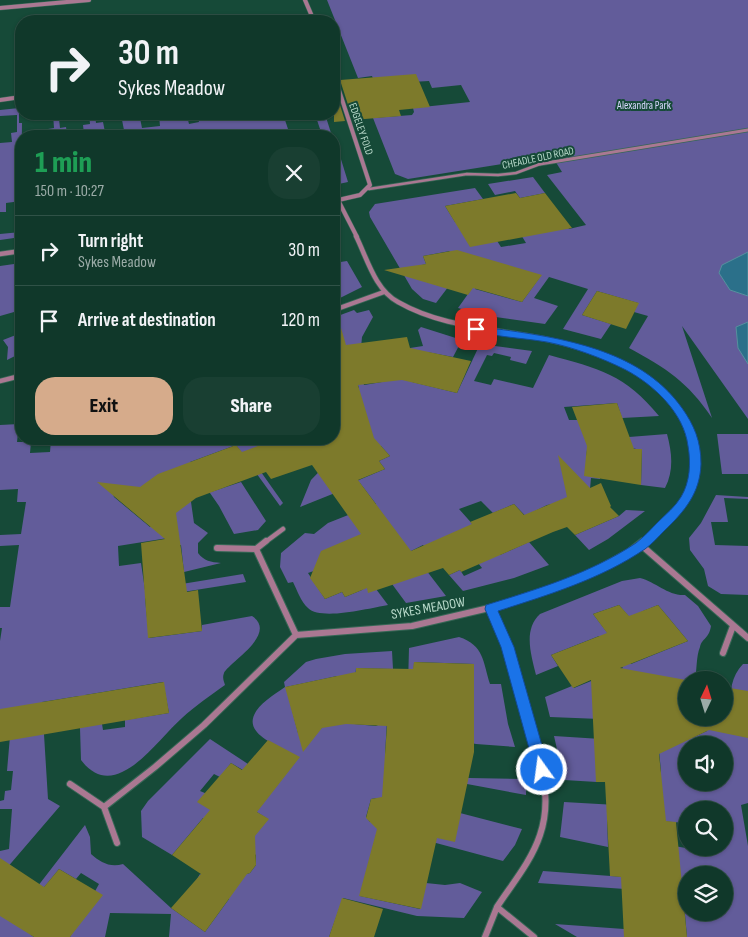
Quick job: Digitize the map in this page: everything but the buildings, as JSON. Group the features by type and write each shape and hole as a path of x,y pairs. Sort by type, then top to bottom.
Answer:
{"street":[{"path":"0,8 89,0"},
{"path":"306,0 312,15"},
{"name":"EDGELEY FOLD","path":"340,92 370,180 369,189"},
{"path":"0,100 15,98"},
{"name":"CHEADLE OLD ROAD","path":"540,164 748,130"},
{"name":"CHEADLE OLD ROAD","path":"340,200 356,197 369,189"},
{"path":"340,209 384,292 340,308"},
{"path":"0,254 15,252"},
{"name":"SYKES MEADOW","path":"296,635 353,632 428,623 491,609 546,591 596,570 641,545 679,509 688,497 695,477 695,454 692,434 687,423 670,398 654,384 630,368 599,354 551,340 466,327 399,303 384,292"},
{"path":"0,381 15,377"},
{"path":"217,548 256,548 283,529"},
{"path":"641,545 748,638"},
{"path":"104,807 137,783 253,680 296,635 256,548"},
{"path":"485,937 497,906 526,865 536,844 542,827 546,798 539,759 512,665 500,628 491,609"},
{"path":"723,653 733,626"},
{"path":"70,784 104,807 117,843"},
{"path":"497,906 534,937"}],"lane":[{"name":"CHEADLE OLD ROAD","path":"369,189 468,174 498,175 516,172 540,164"}],"green space":[{"name":"Alexandra Park","path":"327,0 748,0 748,419 682,326 712,418 685,385 629,348 648,316 634,312 638,303 597,291 582,315 611,324 601,339 563,329 588,289 549,277 534,298 558,306 545,324 488,316 458,308 478,280 458,274 436,303 423,299 412,289 370,217 369,212 375,204 475,188 483,199 445,206 455,222 492,233 501,247 526,243 512,220 557,212 569,229 586,225 547,175 562,172 552,156 408,179 395,174 373,118 412,115 414,112 413,108 470,102 461,85 432,88 429,81 375,84 372,76 358,78 340,33 340,15 333,15","holes":["450,251 427,273 422,265 426,264 423,256","491,270 540,277 522,302 475,289"]},
{"path":"15,108 15,115 0,116 0,110"},
{"path":"17,120 19,120 19,123 22,123 22,130 17,130"},
{"path":"53,120 59,120 60,128 66,127 66,130 48,129 54,128"},
{"path":"90,120 96,120 96,123 103,122 105,130 84,130 83,125 90,124"},
{"path":"122,120 140,120 142,128 160,126 159,120 188,120 189,124 199,122 198,120 285,120 288,130 124,130"},
{"path":"317,120 327,120 330,130 320,130"},
{"path":"15,132 15,202 6,203 6,212 0,212 0,143 12,142 11,133"},
{"path":"340,156 348,182 340,184"},
{"path":"533,177 545,193 520,198 515,191 495,195 488,184"},
{"path":"15,233 15,238 0,240 0,234"},
{"path":"347,261 362,287 340,298 340,262"},
{"path":"15,264 15,312 0,316 0,266"},
{"path":"354,310 357,313 369,310 373,317 362,337 359,370 364,385 382,382 415,363 410,348 423,346 418,330 421,327 462,340 453,357 427,352 412,382 457,393 480,344 532,351 526,364 510,360 511,357 494,353 492,356 487,355 474,381 491,385 494,379 533,388 549,355 582,364 623,382 647,402 659,416 622,418 617,403 564,407 569,420 577,420 629,437 667,434 671,461 670,475 665,488 641,485 642,450 607,446 587,450 586,457 601,463 600,479 591,478 590,489 575,500 547,505 535,511 535,526 514,504 493,513 481,501 459,509 500,555 529,542 549,565 514,578 463,591 449,575 460,570 464,576 482,568 478,563 431,553 423,545 411,551 325,567 308,573 325,599 342,592 345,597 362,590 370,581 388,605 334,614 314,612 303,603 293,582 288,583 280,567 281,553 305,533 314,534 328,523 376,504 360,483 300,507 311,480 340,450 336,445 340,445 340,390 359,388 340,332 340,315","holes":["381,446 390,456 379,461 385,469 347,485 370,450"]},
{"path":"15,335 15,356 7,360 8,347 3,340"},
{"path":"15,424 15,445 31,445 30,453 50,452 51,445 236,445 190,462 211,492 241,482 266,521 258,530 234,534 210,493 180,470 135,491 113,494 114,497 150,527 187,499 191,502 194,523 208,533 198,543 198,553 208,561 221,563 184,572 181,545 175,545 174,537 118,546 119,566 141,563 145,590 243,574 246,582 145,598 149,638 202,631 202,625 252,616 259,623 260,631 250,647 227,668 223,678 225,685 187,714 148,753 121,773 107,776 94,772 81,760 79,696 42,702 48,799 60,806 0,876 0,851 9,849 12,809 0,809 0,801 4,800 5,791 11,790 13,771 7,771 10,736 0,737 0,641 2,628 0,628 0,607 10,607 19,545 0,546 0,535 21,534 26,502 17,502 18,489 0,490 0,425","holes":["163,682 169,713 125,720 125,727 103,730 102,724 85,695"]},
{"path":"717,434 748,434 748,474 722,474"},
{"path":"236,445 267,445 269,449 261,472 283,503 280,506"},
{"path":"716,495 748,497 748,499 724,498 728,522 711,522 715,545 748,546 748,595 721,594 708,586 704,569 690,550 689,538 701,523"},
{"path":"626,510 645,511 608,539 589,550 575,535 619,516"},
{"path":"423,566 446,596 406,603 392,584"},
{"path":"640,578 673,593 685,595 698,606 711,626 709,634 701,644 696,671 678,671 678,696 656,707 674,718 678,722 678,726 681,726 690,736 678,736 678,791 733,791 733,736 696,736 707,731 702,726 733,726 733,681 743,664 748,664 748,803 741,805 748,846 748,937 687,937 686,921 733,921 733,866 678,866 678,893 538,883 543,871 638,878 668,845 678,847 678,856 733,856 733,801 678,801 678,822 607,817 608,847 560,837 564,802 651,807 661,771 659,751 597,782 564,780 554,736 601,739 600,719 550,717 545,697 572,686 574,688 623,668 599,636 551,655 558,666 536,675 532,659 530,635 535,620 540,614 622,581","holes":["619,605 631,619 643,611 658,605 688,641 631,664 593,614"]},
{"path":"459,637 473,645 481,655 490,684 501,684 508,724 515,747 476,744 436,736 428,768 469,778 526,779 526,795 467,784 397,802 377,798 371,799 366,817 370,822 460,813 522,829 515,845 503,861 436,843 376,835 360,896 420,909 426,883 445,885 460,883 482,892 464,918 417,916 343,898 329,937 169,937 171,914 110,913 105,937 70,937 99,884 81,873 76,879 59,869 27,908 31,935 34,937 0,937 0,909 14,917 85,825 90,837 91,854 105,864 123,864 171,908 205,932 229,899 197,879 200,874 215,883 250,873 256,865 256,855 203,818 172,855 142,837 141,811 148,801 210,739 248,764 268,741 253,726 253,718 256,711 269,698 285,687 284,682 306,662 316,659 345,654 392,651 393,669 356,668 353,710 354,724 376,726 387,721 385,755 407,722 409,648","holes":["414,662 474,664 413,698","337,676 318,712 322,728 298,733 286,687","231,763 268,785 249,807 268,819 200,791 214,774 220,777"]},
{"path":"555,924 624,929 624,937 577,937"}],"water":[{"path":"748,252 748,296 730,290 719,273 722,265"},
{"path":"748,322 748,364 738,348 736,327"}],"route":[{"path":"476,329 533,336 569,344 599,354 630,368 654,384 670,398 692,434 695,454 695,477 688,497 679,509 641,545 596,570 546,591 491,609 507,647 542,770"}]}
